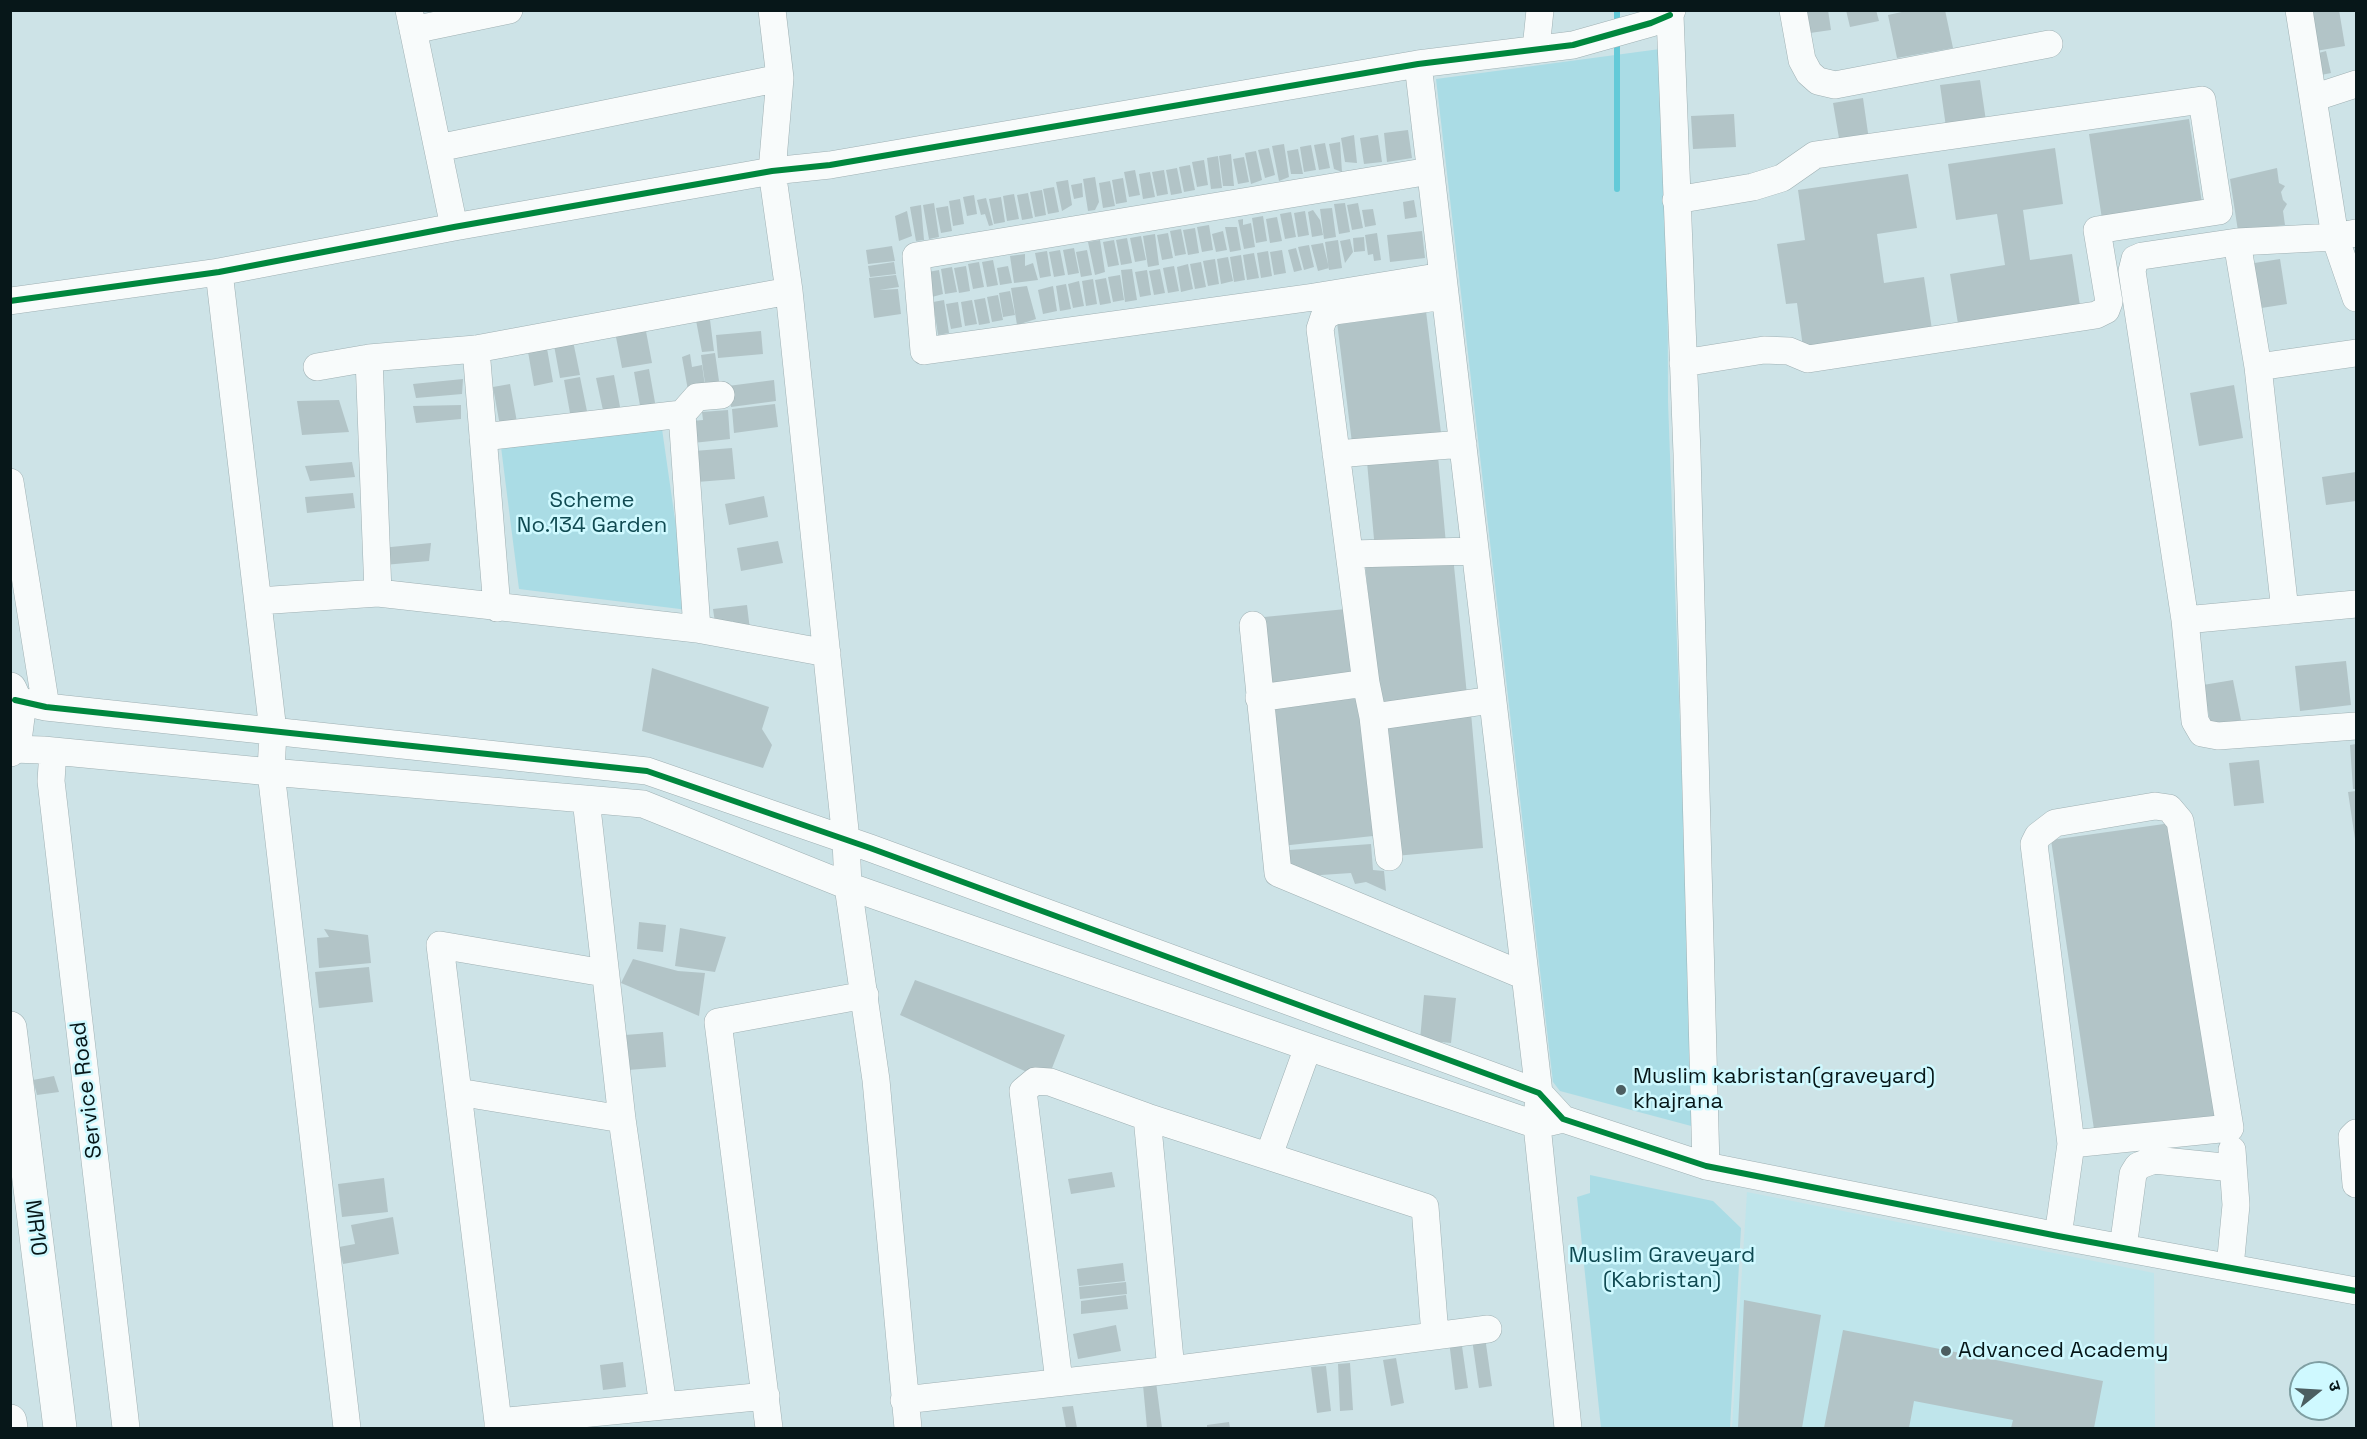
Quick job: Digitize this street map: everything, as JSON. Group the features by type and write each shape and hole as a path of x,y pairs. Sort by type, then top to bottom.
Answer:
{"main road":[{"path":"11,750 18,717 13,695"},
{"name":"MR10","path":"10,1028 60,1428"},
{"path":"10,1421 11,1428"}],"street":[{"path":"454,227 411,20 509,10"},
{"path":"772,10 780,78 772,171 789,291 846,840 848,886 876,1080 908,1428"},
{"path":"1536,49 1540,10"},
{"path":"1793,10 1802,60 1809,73 1818,81 1834,85 2049,44"},
{"path":"2299,10 2313,98 2346,235 2356,298"},
{"path":"10,301 219,272 454,227 772,171 841,163 1418,64 1573,45 1664,16 1676,200 1683,363 1706,1166"},
{"path":"1418,64 1539,1094 1537,1125 1568,1428"},
{"path":"438,148 780,78"},
{"path":"2313,98 2356,84"},
{"path":"1676,200 1754,187 1782,178 1815,155 2202,100 2219,211 2097,230 2109,302 2106,310 2096,315 1808,359 1789,351 1764,350 1683,363"},
{"path":"1430,171 916,256 924,351 1314,297 1444,286"},
{"path":"2346,235 2237,242 2142,256 2135,259 2132,271 2185,620 2195,721 2202,733 2218,736 2356,726"},
{"path":"2237,242 2258,367 2285,611"},
{"path":"219,272 273,731 271,772 347,1428"},
{"path":"1389,857 1373,717 1366,684 1320,329 1324,317 1334,311 1444,286"},
{"path":"317,366 369,358 476,349 789,291"},
{"path":"476,349 497,608"},
{"path":"2258,367 2356,353"},
{"path":"369,358 378,594"},
{"path":"483,437 682,414 697,397 721,395"},
{"path":"682,414 697,629"},
{"path":"1336,454 1462,444"},
{"path":"10,482 46,707"},
{"path":"1350,554 1475,551"},
{"path":"258,601 378,594 697,629 827,653"},
{"path":"2185,620 2356,604"},
{"path":"1253,625 1278,873 1525,976"},
{"path":"1259,698 1366,684"},
{"path":"13,695 46,707 647,771 846,840 1539,1094 1563,1119 1706,1166 2058,1236 2356,1291"},
{"path":"1373,717 1492,700"},
{"path":"11,750 53,751 642,804 848,886 1308,1047 1537,1125 1563,1119"},
{"name":"Service Road","path":"53,751 51,781 126,1428"},
{"path":"586,799 622,1119 663,1406"},
{"path":"2058,1236 2071,1144 2034,844 2038,836 2055,824 2155,806 2169,808 2180,821 2230,1128 2236,1205 2230,1267"},
{"path":"604,973 440,945 498,1425 766,1396"},
{"path":"769,1428 718,1022 865,995"},
{"path":"1269,1155 1308,1047"},
{"path":"1059,1381 1023,1090 1035,1081 1050,1082 1147,1117 1425,1207 1435,1335"},
{"path":"458,1092 622,1119"},
{"path":"1147,1117 1171,1370"},
{"path":"2071,1144 2230,1128"},
{"path":"2356,1132 2352,1137 2356,1184"},
{"path":"2123,1248 2133,1174 2138,1166 2154,1160 2233,1168"},
{"path":"904,1400 1171,1370 1488,1329"}],"shaded area":[{"name":"Advanced Academy","path":"1747,1192 2154,1273 2155,1428 1732,1428"}],"green space":[{"path":"1660,49 1667,117 1668,402 1695,1127 1560,1091 1553,1082 1436,79"},
{"name":"Scheme No.134 Garden","path":"661,422 688,610 519,589 500,439"},
{"name":"Muslim Graveyard (Kabristan)","path":"1590,1175 1713,1201 1741,1228 1730,1428 1601,1428 1577,1197 1590,1193"}],"building":[{"path":"1801,10 1828,10 1831,30 1803,34"},
{"path":"1846,10 1876,10 1879,21 1850,27"},
{"path":"1911,10 1945,10 1953,48 1897,58 1888,15"},
{"path":"2313,10 2339,10 2345,46 2316,51"},
{"path":"2326,51 2331,73 2321,75 2315,54"},
{"path":"1980,80 1986,121 1946,127 1940,85"},
{"path":"1863,98 1869,140 1840,144 1833,103"},
{"path":"1734,114 1736,147 1693,149 1691,116"},
{"path":"2189,119 2202,203 2102,219 2089,134"},
{"path":"1408,130 1412,158 1387,162 1384,133"},
{"path":"1354,135 1357,163 1345,162 1341,138"},
{"path":"1378,135 1382,162 1364,164 1360,138"},
{"path":"1340,142 1342,172 1334,169 1329,144"},
{"path":"1325,143 1330,168 1319,170 1314,145"},
{"path":"1284,144 1289,177 1279,181 1272,146"},
{"path":"1311,145 1316,170 1304,172 1300,147"},
{"path":"1269,148 1275,175 1265,178 1258,150"},
{"path":"2055,148 2063,204 2023,210 2030,260 2072,254 2081,312 1959,330 1950,274 2005,265 1997,214 1956,220 1948,164"},
{"path":"1298,149 1303,174 1291,174 1287,151"},
{"path":"1256,151 1262,180 1251,184 1245,153"},
{"path":"1231,154 1234,186 1223,186 1219,156"},
{"path":"1218,156 1222,188 1211,189 1207,158"},
{"path":"1244,157 1249,182 1238,184 1233,159"},
{"path":"1204,160 1208,185 1197,187 1192,162"},
{"path":"1190,165 1195,190 1184,192 1179,167"},
{"path":"1177,168 1182,193 1171,195 1166,170"},
{"path":"2277,168 2279,183 2285,186 2281,192 2287,204 2283,211 2285,225 2238,231 2230,179"},
{"path":"1135,170 1140,195 1129,197 1124,172"},
{"path":"1164,170 1168,194 1157,196 1152,172"},
{"path":"1150,172 1155,197 1143,199 1139,174"},
{"path":"1908,174 1917,228 1877,234 1884,283 1924,277 1933,336 1804,355 1797,303 1786,304 1777,244 1805,240 1798,190"},
{"path":"1095,177 1099,202 1095,210 1088,211 1083,179"},
{"path":"1123,178 1127,202 1116,204 1112,180"},
{"path":"1068,180 1072,205 1062,211 1056,182"},
{"path":"1110,181 1115,206 1103,208 1099,183"},
{"path":"1082,183 1083,197 1074,199 1071,185"},
{"path":"1054,187 1059,212 1048,214 1043,189"},
{"path":"1042,190 1046,215 1035,217 1030,192"},
{"path":"1028,193 1033,218 1022,220 1017,195"},
{"path":"1014,194 1019,219 1007,221 1003,196"},
{"path":"974,195 977,214 967,216 963,197"},
{"path":"1001,197 1005,222 994,224 989,199"},
{"path":"986,198 993,225 989,226 985,214 981,215 977,200"},
{"path":"960,199 964,224 953,226 949,201"},
{"path":"1414,200 1417,217 1405,219 1403,202"},
{"path":"934,203 939,237 929,239 923,205"},
{"path":"1345,203 1350,232 1339,234 1334,204"},
{"path":"1358,203 1363,228 1352,230 1347,205"},
{"path":"921,205 924,240 916,241 910,207"},
{"path":"948,206 952,231 941,233 936,208"},
{"path":"1332,208 1336,237 1324,239 1320,209"},
{"path":"1373,209 1376,225 1365,227 1362,210"},
{"path":"1313,210 1320,220 1323,235 1312,237 1308,212"},
{"path":"907,211 912,236 899,241 895,216"},
{"path":"1305,211 1309,235 1298,237 1294,213"},
{"path":"1291,212 1296,237 1285,239 1280,214"},
{"path":"1263,216 1267,241 1256,243 1252,218"},
{"path":"1277,217 1282,241 1270,243 1266,219"},
{"path":"1243,219 1243,225 1251,223 1255,247 1244,249 1238,220"},
{"path":"1209,225 1213,250 1202,252 1197,227"},
{"path":"1225,227 1237,227 1241,250 1230,252"},
{"path":"1195,228 1199,253 1188,255 1183,230"},
{"path":"1181,229 1186,254 1175,256 1170,231"},
{"path":"1223,231 1227,250 1216,252 1212,234"},
{"path":"1422,231 1425,258 1390,262 1387,235"},
{"path":"1168,233 1173,258 1162,260 1157,235"},
{"path":"1377,233 1381,260 1374,261 1373,254 1368,255 1365,235"},
{"path":"1155,234 1159,265 1148,267 1143,236"},
{"path":"1141,236 1146,260 1135,262 1130,238"},
{"path":"1364,237 1365,251 1354,252 1353,238"},
{"path":"1127,238 1132,263 1121,265 1116,240"},
{"path":"1350,239 1353,252 1345,263 1340,241"},
{"path":"1100,240 1105,272 1095,275 1088,242"},
{"path":"1114,240 1119,265 1108,267 1103,242"},
{"path":"1338,240 1342,268 1329,270 1325,242"},
{"path":"1323,243 1329,268 1318,271 1311,245"},
{"path":"1309,245 1314,267 1304,270 1298,247"},
{"path":"892,246 895,261 868,264 866,250"},
{"path":"1074,248 1079,273 1068,275 1063,250"},
{"path":"1296,248 1302,270 1294,272 1288,250"},
{"path":"1060,250 1065,275 1054,277 1049,252"},
{"path":"1087,250 1092,275 1081,277 1076,252"},
{"path":"1282,250 1286,273 1274,275 1270,252"},
{"path":"1047,251 1051,276 1040,278 1035,253"},
{"path":"1268,251 1272,276 1261,278 1257,253"},
{"path":"1254,253 1259,278 1247,280 1243,255"},
{"path":"1025,254 1025,266 1033,263 1038,280 1014,283 1010,256"},
{"path":"1241,255 1245,280 1234,282 1230,257"},
{"path":"1228,257 1233,281 1221,284 1217,259"},
{"path":"1215,259 1219,284 1208,286 1203,261"},
{"path":"2280,259 2287,304 2255,309 2248,264"},
{"path":"993,260 998,285 987,287 982,262"},
{"path":"894,262 896,274 870,277 868,266"},
{"path":"979,262 984,287 973,289 968,264"},
{"path":"1201,262 1206,287 1195,289 1190,264"},
{"path":"1188,264 1193,289 1181,292 1177,267"},
{"path":"966,266 970,291 959,293 954,268"},
{"path":"1008,266 1012,283 1000,285 997,268"},
{"path":"1174,266 1179,291 1168,293 1163,268"},
{"path":"952,267 957,292 945,294 941,269"},
{"path":"1132,269 1137,300 1125,302 1121,270"},
{"path":"1160,269 1165,293 1154,295 1149,271"},
{"path":"939,270 943,294 932,297 928,272"},
{"path":"1147,270 1151,295 1140,297 1135,272"},
{"path":"896,275 899,287 879,290 898,289 901,314 874,318 869,278"},
{"path":"1120,275 1124,300 1113,302 1108,277"},
{"path":"1106,278 1111,303 1100,305 1095,280"},
{"path":"1093,279 1097,304 1086,306 1082,281"},
{"path":"1079,281 1084,306 1073,308 1068,284"},
{"path":"1066,284 1071,309 1060,311 1056,286"},
{"path":"1027,286 1036,319 1017,325 1011,288"},
{"path":"1053,286 1057,311 1043,314 1038,290"},
{"path":"1010,291 1015,315 1003,317 999,293"},
{"path":"998,295 1003,320 992,322 987,297"},
{"path":"985,298 990,323 979,325 974,300"},
{"path":"944,300 949,333 938,335 933,302"},
{"path":"972,300 977,324 965,326 961,302"},
{"path":"958,302 962,327 951,329 946,304"},
{"path":"1425,303 1442,441 1353,451 1336,314"},
{"path":"709,312 714,351 702,352 695,315"},
{"path":"645,326 652,363 622,368 615,332"},
{"path":"761,331 763,354 718,358 716,335"},
{"path":"572,336 580,375 560,378 553,340"},
{"path":"546,343 553,382 534,386 527,346"},
{"path":"715,353 720,388 706,390 701,355"},
{"path":"690,354 692,367 702,365 706,393 689,396 682,357"},
{"path":"649,369 656,408 641,411 634,372"},
{"path":"614,375 621,412 604,415 596,378"},
{"path":"580,377 589,421 572,424 564,380"},
{"path":"463,379 462,394 416,398 413,384"},
{"path":"774,380 776,401 731,407 728,386"},
{"path":"510,384 517,422 500,426 493,387"},
{"path":"2234,385 2243,438 2199,446 2190,393"},
{"path":"339,400 349,432 302,435 297,401"},
{"path":"775,404 778,427 734,433 732,409"},
{"path":"461,405 461,419 416,423 413,406"},
{"path":"728,410 730,439 693,443 692,421 703,420 702,412"},
{"path":"732,448 735,479 697,482 694,451"},
{"path":"1438,456 1446,544 1375,550 1367,462"},
{"path":"352,462 355,477 310,481 305,466"},
{"path":"2356,472 2356,501 2326,505 2322,477"},
{"path":"353,493 355,508 307,513 305,497"},
{"path":"764,496 768,517 729,525 725,504"},
{"path":"778,541 783,563 741,571 737,548"},
{"path":"431,543 429,561 384,565 381,548"},
{"path":"1453,556 1467,695 1379,703 1365,563"},
{"path":"747,605 750,630 735,632 733,621 715,623 713,609"},
{"path":"1346,609 1355,677 1262,689 1254,618"},
{"path":"2346,661 2351,705 2300,711 2295,666"},
{"path":"652,668 769,707 762,729 772,745 763,768 642,731"},
{"path":"2233,680 2241,720 2211,726 2203,685"},
{"path":"1359,698 1373,836 1281,846 1267,708"},
{"path":"1471,713 1483,848 1395,856 1383,721"},
{"path":"2356,744 2356,789 2353,789 2350,745"},
{"path":"2259,760 2264,803 2234,806 2229,763"},
{"path":"2356,791 2356,839 2355,839 2348,792"},
{"path":"2171,823 2215,1118 2095,1136 2051,840"},
{"path":"1371,844 1373,870 1384,871 1386,891 1366,882 1355,884 1351,873 1291,877 1289,850"},
{"path":"639,922 666,925 663,952 637,949"},
{"path":"680,928 726,937 715,972 675,966"},
{"path":"324,929 368,935 371,963 319,968 317,938 329,937"},
{"path":"633,959 678,971 705,973 699,1016 621,983"},
{"path":"369,967 373,1002 319,1008 315,972"},
{"path":"915,980 1065,1035 1047,1081 900,1015"},
{"path":"1424,995 1456,998 1451,1043 1420,1040"},
{"path":"663,1032 666,1067 628,1070 625,1035"},
{"path":"54,1076 59,1092 37,1095 33,1080"},
{"path":"1112,1172 1115,1187 1071,1194 1068,1179"},
{"path":"384,1178 388,1212 342,1217 338,1184"},
{"path":"393,1217 399,1254 343,1264 339,1247 355,1244 351,1225"},
{"path":"1123,1263 1125,1281 1079,1286 1077,1269"},
{"path":"1126,1282 1127,1294 1080,1299 1079,1287"},
{"path":"1126,1295 1128,1309 1081,1314 1081,1301"},
{"path":"1744,1300 1821,1315 1802,1428 1738,1428"},
{"path":"1116,1325 1121,1351 1078,1359 1073,1334"},
{"path":"1843,1330 2103,1381 2094,1428 2011,1428 2013,1420 1914,1401 1909,1428 1824,1428"},
{"path":"1485,1337 1492,1386 1479,1388 1472,1339"},
{"path":"1461,1339 1468,1388 1455,1390 1449,1341"},
{"path":"1396,1358 1404,1403 1391,1406 1383,1360"},
{"path":"623,1362 626,1387 603,1390 600,1365"},
{"path":"1350,1363 1353,1410 1340,1411 1338,1364"},
{"path":"1326,1366 1331,1411 1317,1413 1311,1367"},
{"path":"1156,1382 1162,1428 1147,1428 1143,1385"},
{"path":"1073,1406 1077,1428 1066,1428 1062,1407"},
{"path":"1229,1422 1230,1428 1207,1428 1207,1425"}],"waterway":[{"path":"1617,10 1617,25"},
{"path":"1617,41 1617,189"}],"cycle path":[{"path":"10,301 219,272 454,227 772,171 830,165 1418,64 1573,45 1651,23 1670,15"},
{"path":"15,700 46,707 647,771 870,848 1539,1093 1563,1119 1706,1166 2058,1236 2356,1291"}],"place":[{"name":"Muslim kabristan(graveyard) khajrana","path":"1621,1090"},
{"name":"Advanced Academy","path":"1946,1351"}]}
